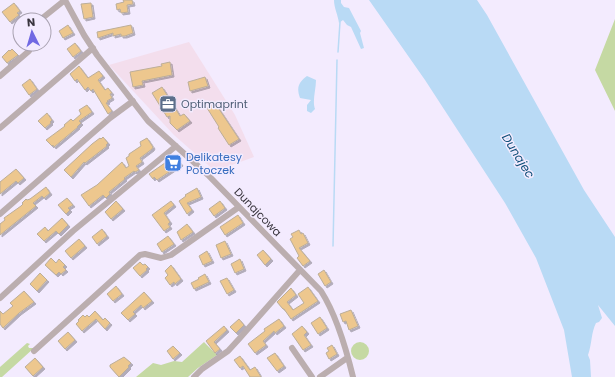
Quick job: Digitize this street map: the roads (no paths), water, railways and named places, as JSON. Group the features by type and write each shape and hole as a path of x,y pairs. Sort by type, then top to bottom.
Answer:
{"street":[{"path":"50,12 65,0"},
{"name":"Dunajcowa","path":"65,0 93,48 148,121 208,175 300,270 314,282 328,302 344,345 353,377"},
{"path":"0,128 93,48"},
{"path":"0,76 29,52"},
{"path":"0,214 110,118 133,101"},
{"path":"0,298 73,231 176,146"},
{"path":"34,351 140,255 145,254 161,258 171,255 239,207"},
{"path":"194,377 202,369 228,351 300,270"},
{"path":"292,348 312,377"},
{"path":"320,377 348,358"}],"water":[{"path":"334,0 341,0 344,7 349,8 361,31 360,33 364,48 361,49 351,27 343,20 339,23"},
{"name":"Dunajec","path":"369,0 477,0 487,15 584,190 615,237 615,326 598,305 602,318 594,327 588,355 590,360 591,377 572,377 564,330 536,258 505,203 425,80"},
{"path":"307,76 316,80 314,99 315,109 311,113 307,111 307,105 311,100 300,98 298,91 300,83"}],"waterway":[{"path":"338,52 340,22"},
{"path":"333,246 337,60"}],"place":[{"name":"Optimaprint","path":"168,104"},
{"name":"Delikatesy Potoczek","path":"173,163"}]}
